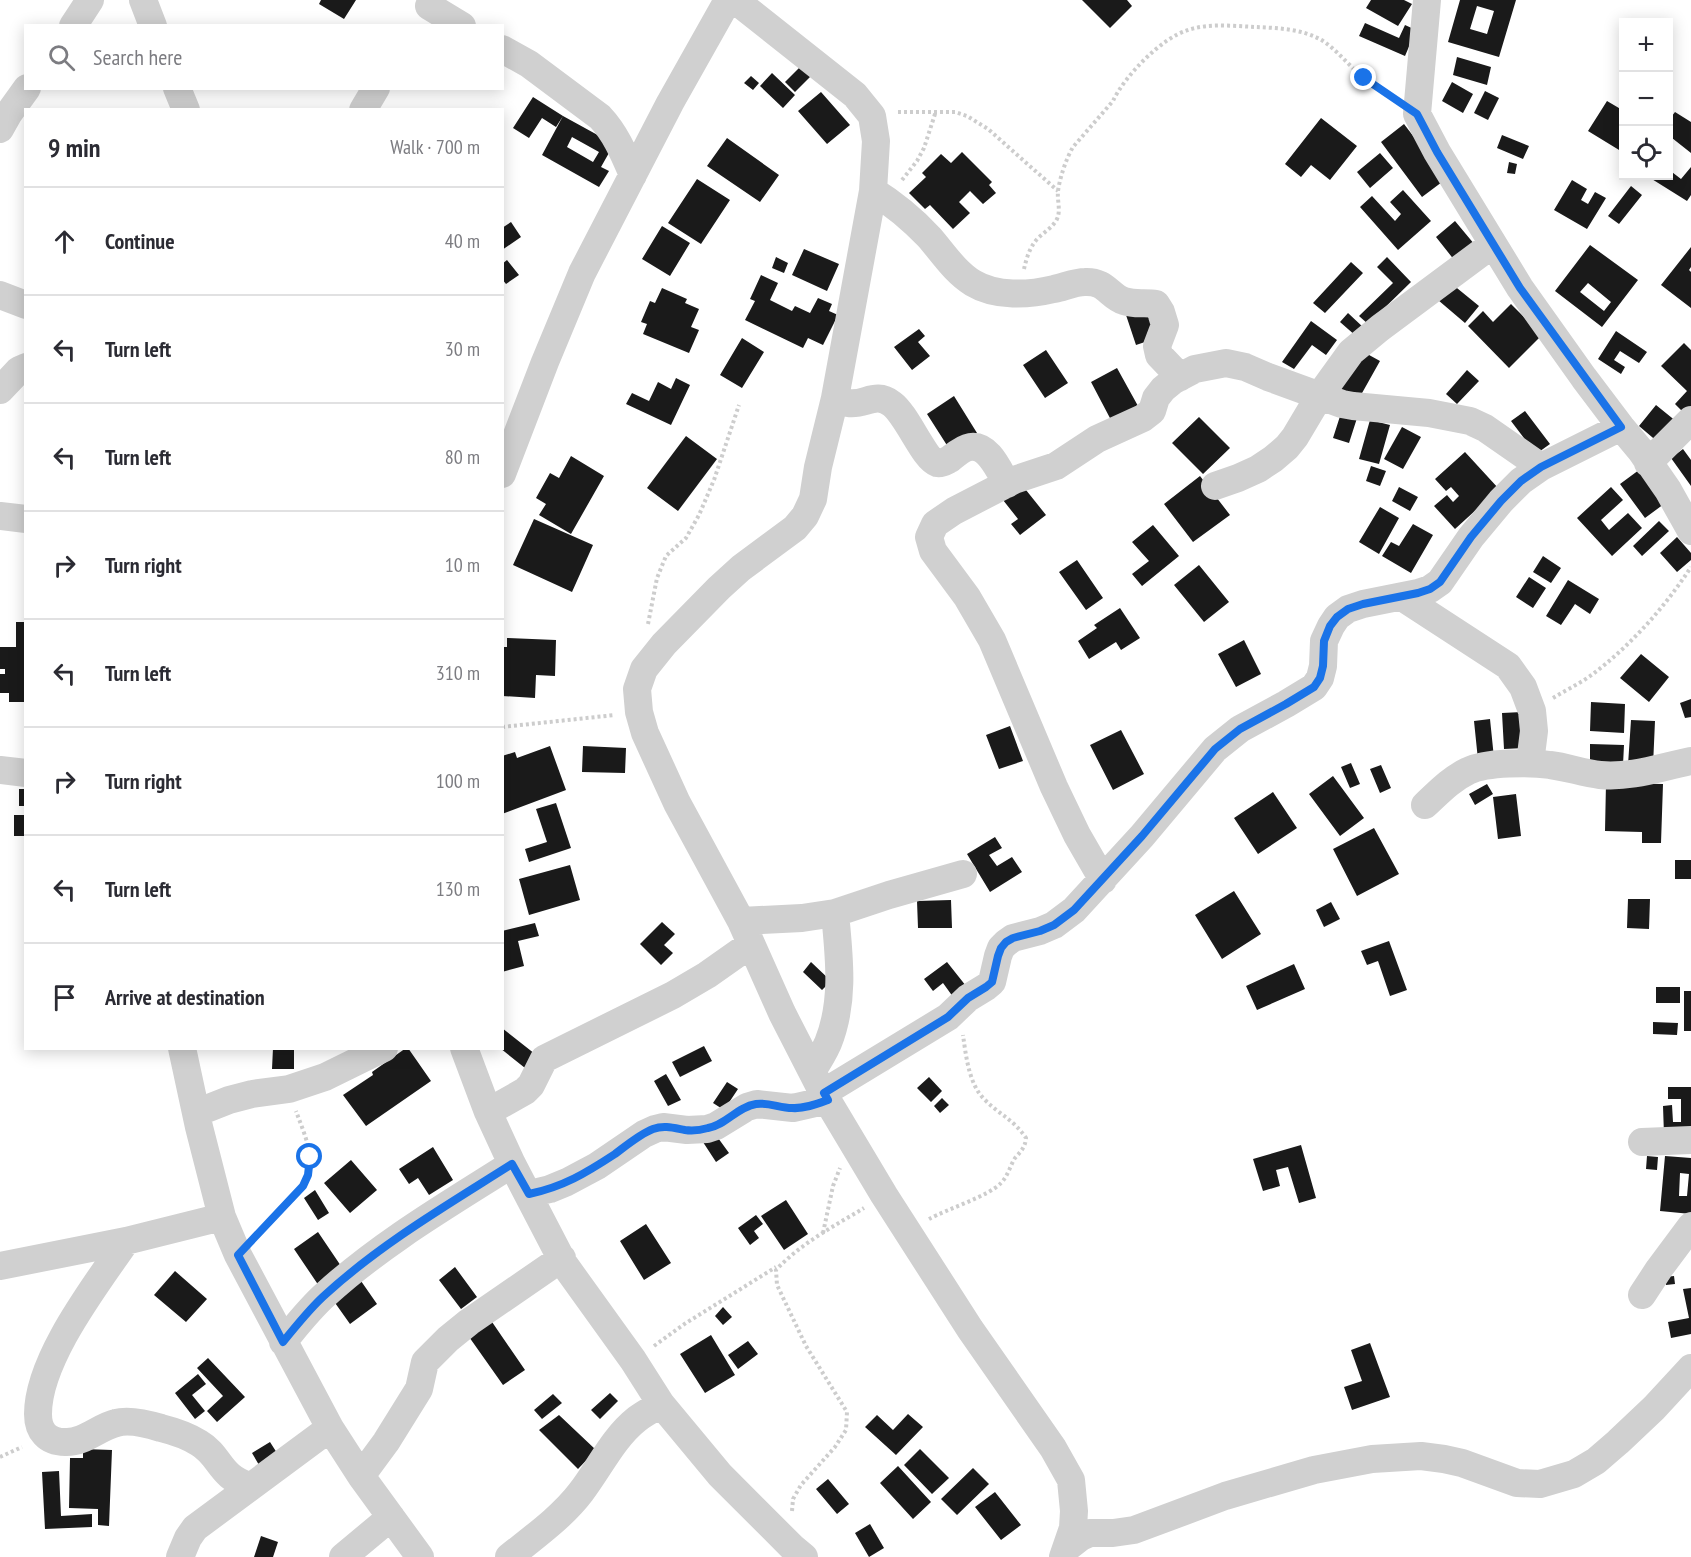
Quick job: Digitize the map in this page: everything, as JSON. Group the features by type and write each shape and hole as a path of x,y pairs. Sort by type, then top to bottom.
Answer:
{"street":[{"path":"74,24 90,0"},
{"path":"144,0 152,24"},
{"path":"504,469 582,273 670,103 728,0"},
{"path":"735,0 855,95 872,116 880,195 839,367 835,398 818,467 813,499 805,516 795,528 741,568 664,644 644,669 638,689 639,712 645,733 677,803 746,933 782,1013 821,1088 908,1232 970,1329 1053,1448 1071,1480 1073,1528 1065,1552"},
{"path":"1427,0 1417,114 1437,152 1527,297 1641,451 1668,490 1691,531"},
{"path":"426,11 457,24"},
{"path":"504,50 530,64 600,117 609,126 633,175"},
{"path":"0,129 26,90"},
{"path":"178,90 185,108"},
{"path":"364,108 375,90"},
{"path":"880,195 906,214 975,285 994,291 1019,293 1052,290 1084,281 1098,283 1122,301 1156,304 1166,325 1157,346 1159,355 1180,377"},
{"path":"1215,486 1248,473 1273,459 1287,447 1351,352 1493,244"},
{"path":"0,295 24,304"},
{"path":"1103,880 1077,835 1054,787 992,640 966,597 933,551 929,537 934,524 1028,474 1056,466 1097,439 1143,418 1152,411 1156,398 1163,389 1180,377 1195,369 1226,363 1245,367 1353,406 1430,413 1470,421 1485,428 1541,467"},
{"path":"0,390 19,370 24,368"},
{"path":"835,398 848,403 873,398 893,404 905,417 934,462 945,462 969,447 981,448 994,461 1007,484"},
{"path":"1648,463 1691,420"},
{"path":"529,1194 567,1182 655,1129 663,1127 687,1130 707,1129 757,1104 804,1107 821,1088 948,1017 968,998 992,982 998,956 1006,942 1054,925 1074,910 1103,880 1215,749 1240,729 1314,687 1320,678 1323,666 1324,641 1330,626 1337,617 1348,609 1363,604 1430,589 1440,582 1471,537 1521,481 1541,467 1621,427"},
{"path":"0,516 24,519"},
{"path":"1402,597 1508,666 1523,687 1532,711 1534,731 1530,763"},
{"path":"1425,805 1448,784 1469,770 1503,764 1530,763 1601,775 1618,775 1634,774 1691,761"},
{"path":"0,770 24,773"},
{"path":"488,1112 525,1091 531,1085 544,1059 673,995 707,975 746,933 802,918 835,913 963,874"},
{"path":"821,1088 828,1042 839,1000 840,973 835,913"},
{"path":"182,1050 222,1218 238,1255 330,1428 361,1476 420,1557"},
{"path":"196,1113 229,1100 289,1089 325,1077 380,1050"},
{"path":"465,1050 488,1112 512,1164 562,1258 661,1404 720,1475 798,1552"},
{"path":"1642,1142 1691,1140"},
{"path":"283,1342 314,1305 351,1273 382,1249 512,1164"},
{"path":"0,1266 126,1241 222,1218"},
{"path":"1642,1295 1691,1226"},
{"path":"126,1241 63,1337 44,1379 38,1402 38,1425 43,1434 53,1440 67,1443 85,1438 118,1422 161,1428 199,1443 232,1478 250,1486"},
{"path":"361,1476 386,1442 419,1389 425,1362 431,1355 469,1322 562,1258"},
{"path":"1065,1552 1081,1537 1090,1533 1134,1530 1225,1496 1314,1470 1372,1459 1432,1457 1462,1463 1517,1482 1540,1484 1574,1474 1596,1461 1654,1408 1691,1368"},
{"path":"509,1557 546,1527 581,1492 622,1434 638,1419 661,1404"},
{"path":"180,1557 195,1528 330,1428"},
{"path":"343,1557 391,1517"}],"path":[{"path":"1019,293 1024,267 1034,242 1057,219 1058,191 1068,155 1073,147 1113,101 1132,71 1171,38 1187,30 1205,26 1235,26 1299,31 1323,41 1364,78 1417,114"},
{"path":"880,195 917,161 924,148 936,111"},
{"path":"872,116 900,112 936,111 955,112 966,116 981,125 1058,191"},
{"path":"647,630 657,578 666,556 686,538 699,515 720,463 739,405"},
{"path":"1532,711 1592,675 1620,652 1679,586 1691,567"},
{"path":"504,727 575,721 639,712"},
{"path":"908,1232 939,1213 1000,1185 1014,1159 1025,1147 1026,1138 1019,1128 984,1100 977,1090 965,1050 962,1005"},
{"path":"238,1255 303,1186 308,1175 310,1157 289,1089"},
{"path":"823,1234 837,1177 845,1155 853,1142"},
{"path":"633,1360 884,1194"},
{"path":"782,1263 776,1270 777,1285 806,1346 847,1412 846,1430 801,1485 794,1499 792,1520 798,1552"}],"building":[{"path":"321,0 356,0 344,19 319,4"},
{"path":"1082,0 1127,0 1132,6 1110,28"},
{"path":"1371,0 1404,0 1412,4 1398,26 1366,8"},
{"path":"1460,0 1516,0 1499,57 1448,42","holes":["1477,6 1494,11 1487,34 1470,29"]},
{"path":"1365,23 1399,38 1405,25 1416,30 1405,56 1359,36"},
{"path":"1457,57 1491,67 1487,85 1453,75"},
{"path":"803,64 813,74 795,92 785,82"},
{"path":"772,73 795,95 783,108 760,86"},
{"path":"751,76 759,83 753,90 744,83"},
{"path":"1452,82 1473,94 1463,113 1442,101"},
{"path":"1485,91 1499,98 1488,120 1474,113"},
{"path":"821,92 850,125 827,144 798,111"},
{"path":"533,97 563,116 556,127 542,118 529,138 513,128"},
{"path":"1607,101 1619,108 1619,150 1588,131"},
{"path":"1675,112 1691,122 1691,153 1673,139 1673,115"},
{"path":"563,116 614,144 601,167 609,171 599,187 542,155","holes":["572,137 599,152 593,162 567,147"]},
{"path":"1321,118 1357,146 1330,180 1311,165 1301,177 1285,164"},
{"path":"1404,124 1446,179 1422,197 1381,142"},
{"path":"1502,135 1529,146 1523,159 1497,148"},
{"path":"727,138 779,175 760,202 707,166"},
{"path":"962,152 992,182 989,185 996,193 983,204 970,191 959,202 970,213 953,229 930,205 925,209 909,193 926,177 922,173 941,154 951,163"},
{"path":"1380,153 1393,168 1370,188 1357,172"},
{"path":"1509,162 1517,164 1515,174 1507,173"},
{"path":"1691,167 1691,195 1687,201 1653,180 1673,180 1673,173 1681,179"},
{"path":"697,179 730,200 701,244 668,223"},
{"path":"1572,180 1587,189 1581,200 1588,204 1595,192 1606,198 1587,229 1554,210"},
{"path":"1631,186 1642,195 1619,224 1608,216"},
{"path":"1403,190 1431,221 1398,250 1360,207 1372,196 1395,221 1401,214 1390,202"},
{"path":"1455,221 1475,245 1455,261 1436,237"},
{"path":"511,222 521,237 504,249 504,227"},
{"path":"662,226 690,243 670,276 642,259"},
{"path":"1590,245 1638,280 1602,327 1555,291","holes":["1588,283 1611,302 1604,311 1580,292"]},
{"path":"1691,247 1689,270 1691,272 1691,308 1661,285"},
{"path":"804,249 839,264 827,291 792,275"},
{"path":"776,257 788,263 784,273 772,268"},
{"path":"1387,257 1411,282 1368,324 1359,316 1393,283 1377,267"},
{"path":"507,260 519,275 506,284 504,282 504,262"},
{"path":"1351,262 1363,273 1325,313 1313,303"},
{"path":"761,275 778,283 770,300 792,311 795,306 810,313 818,298 832,304 829,311 838,315 823,345 808,338 803,348 745,320 755,301 750,299"},
{"path":"1452,284 1479,306 1465,323 1438,300"},
{"path":"662,288 687,299 685,303 699,309 691,327 699,330 689,353 643,334 647,324 641,322 650,301 655,303"},
{"path":"1511,304 1542,335 1509,368 1468,326 1483,311 1493,322"},
{"path":"1147,305 1157,338 1136,345 1125,312"},
{"path":"1348,313 1364,328 1356,336 1340,322"},
{"path":"1311,321 1337,340 1326,355 1312,345 1294,369 1282,362"},
{"path":"919,329 925,336 918,342 930,356 912,370 894,347"},
{"path":"1616,331 1647,352 1639,363 1620,351 1614,360 1625,367 1621,374 1598,359"},
{"path":"742,338 764,352 742,388 720,375"},
{"path":"1684,343 1691,350 1691,410 1686,415 1675,404 1687,391 1661,366"},
{"path":"1046,350 1068,383 1045,398 1023,365"},
{"path":"1360,350 1380,361 1357,402 1338,391"},
{"path":"1117,368 1138,406 1111,420 1091,382"},
{"path":"1467,370 1479,381 1457,404 1446,394"},
{"path":"676,378 690,385 671,425 626,404 632,393 649,401 658,382 671,389"},
{"path":"954,396 977,433 950,450 927,414"},
{"path":"1656,405 1677,422 1659,443 1639,426"},
{"path":"1342,410 1358,415 1349,443 1333,438"},
{"path":"1525,411 1550,444 1536,454 1511,421"},
{"path":"1199,417 1230,448 1203,474 1172,443"},
{"path":"1370,420 1390,425 1379,464 1359,459"},
{"path":"1402,427 1421,437 1403,469 1384,459"},
{"path":"686,436 717,459 678,511 647,488"},
{"path":"1683,449 1691,460 1691,486 1671,458"},
{"path":"1465,452 1499,489 1455,529 1434,506 1447,495 1453,502 1459,496 1451,487 1446,491 1435,479"},
{"path":"571,456 604,476 571,534 539,515 546,504 536,498 550,473 559,478"},
{"path":"1371,466 1386,471 1380,486 1366,481"},
{"path":"1639,470 1664,504 1645,518 1620,484"},
{"path":"1200,476 1230,515 1193,542 1164,504"},
{"path":"1022,485 1046,515 1020,535 1011,524 1018,519 1003,500"},
{"path":"1399,487 1418,497 1410,511 1392,501"},
{"path":"1611,487 1623,500 1601,520 1609,530 1628,513 1642,528 1612,556 1577,518"},
{"path":"1380,507 1399,518 1379,554 1359,542"},
{"path":"534,519 593,545 572,592 513,565"},
{"path":"1659,521 1669,531 1642,556 1633,546"},
{"path":"1413,524 1433,535 1411,573 1382,556 1391,542 1399,546"},
{"path":"1153,525 1179,556 1142,586 1132,574 1149,561 1132,542"},
{"path":"1677,537 1691,553 1691,560 1677,572 1660,553"},
{"path":"1543,556 1561,568 1551,583 1533,572"},
{"path":"1077,560 1103,598 1086,610 1059,572"},
{"path":"1199,565 1229,602 1204,622 1174,585"},
{"path":"1529,577 1546,588 1533,608 1516,597"},
{"path":"1568,580 1599,599 1590,614 1575,604 1561,625 1546,616"},
{"path":"1120,608 1140,638 1121,650 1116,642 1089,659 1078,641 1097,628 1094,625"},
{"path":"16,622 24,622 24,702 9,702 9,693 0,693 0,674 5,674 5,669 0,669 0,647 16,647"},
{"path":"507,638 556,640 555,676 536,675 535,698 504,696 504,647 507,647"},
{"path":"1244,640 1261,674 1236,687 1218,654"},
{"path":"1641,654 1669,677 1649,702 1620,678"},
{"path":"1691,699 1691,717 1685,718 1680,703"},
{"path":"1591,702 1625,704 1624,733 1590,731"},
{"path":"1522,712 1525,748 1504,749 1502,713"},
{"path":"1490,719 1494,758 1478,760 1474,721"},
{"path":"1631,720 1655,721 1653,766 1628,765"},
{"path":"1010,726 1023,761 999,769 986,735"},
{"path":"1121,730 1144,774 1113,790 1090,745"},
{"path":"1590,744 1624,745 1623,765 1590,764"},
{"path":"550,746 566,790 504,813 504,755 515,752 517,758"},
{"path":"583,746 626,748 625,773 582,772"},
{"path":"1351,763 1360,784 1350,788 1341,767"},
{"path":"1381,765 1391,788 1380,793 1370,769"},
{"path":"1333,776 1364,818 1340,836 1309,794"},
{"path":"1606,783 1663,784 1661,843 1642,843 1642,832 1605,831"},
{"path":"1487,784 1493,794 1475,805 1469,794"},
{"path":"19,789 24,789 24,806 19,806"},
{"path":"1273,792 1297,828 1258,854 1234,818"},
{"path":"1516,794 1521,836 1498,839 1493,797"},
{"path":"556,803 571,848 529,862 525,849 547,842 536,809"},
{"path":"14,815 24,815 24,836 14,836"},
{"path":"1374,828 1399,874 1357,896 1333,849"},
{"path":"995,837 1002,848 989,855 997,866 1012,857 1022,872 990,892 967,854"},
{"path":"1675,860 1691,860 1691,879 1675,879"},
{"path":"570,865 580,900 529,915 519,879"},
{"path":"1234,891 1261,934 1222,959 1195,915"},
{"path":"1628,899 1650,899 1649,929 1627,928"},
{"path":"951,900 952,928 918,928 917,901"},
{"path":"1331,902 1340,919 1324,927 1316,910"},
{"path":"662,922 675,934 664,945 673,953 661,965 640,944"},
{"path":"535,923 539,936 518,941 524,966 504,971 504,931"},
{"path":"1389,941 1407,990 1390,996 1378,961 1367,965 1361,951"},
{"path":"811,962 831,981 822,990 803,972"},
{"path":"947,962 970,991 956,1001 943,983 933,991 924,979"},
{"path":"1294,964 1305,989 1257,1010 1246,986"},
{"path":"1656,987 1680,987 1680,1003 1656,1003"},
{"path":"1684,991 1691,991 1691,1031 1684,1031"},
{"path":"1653,1022 1678,1023 1677,1035 1653,1034"},
{"path":"504,1030 535,1054 525,1068 502,1050"},
{"path":"704,1046 712,1061 680,1077 672,1062"},
{"path":"273,1050 294,1050 294,1069 272,1069"},
{"path":"403,1050 409,1050 431,1081 366,1126 343,1095 373,1075 372,1072"},
{"path":"666,1074 681,1100 668,1106 654,1081"},
{"path":"929,1077 942,1091 931,1102 917,1088"},
{"path":"727,1082 738,1089 724,1110 713,1103"},
{"path":"1668,1087 1691,1087 1691,1135 1664,1135 1663,1106 1672,1105 1673,1122 1681,1122 1681,1099 1668,1099"},
{"path":"942,1098 949,1105 940,1113 934,1106"},
{"path":"713,1131 729,1153 716,1162 701,1139"},
{"path":"1301,1145 1316,1198 1299,1203 1288,1167 1276,1170 1280,1186 1263,1191 1253,1159"},
{"path":"433,1147 453,1180 429,1195 418,1178 409,1184 399,1169"},
{"path":"1647,1156 1658,1157 1657,1170 1646,1169"},
{"path":"1665,1156 1691,1158 1691,1214 1660,1211","holes":["1680,1173 1689,1174 1687,1196 1679,1196"]},
{"path":"351,1160 377,1190 350,1213 324,1183"},
{"path":"315,1190 329,1213 318,1220 304,1198"},
{"path":"786,1200 808,1234 784,1250 761,1216"},
{"path":"756,1215 763,1224 754,1231 759,1238 750,1245 738,1228"},
{"path":"646,1224 671,1263 644,1280 620,1241"},
{"path":"318,1232 343,1269 319,1286 294,1249"},
{"path":"455,1267 477,1297 461,1309 439,1280"},
{"path":"175,1271 207,1299 186,1322 154,1295"},
{"path":"1674,1276 1675,1284 1666,1285 1665,1277"},
{"path":"361,1281 377,1304 350,1324 333,1300"},
{"path":"1691,1288 1691,1334 1671,1338 1668,1322 1689,1318 1683,1289"},
{"path":"723,1307 732,1317 723,1325 715,1316"},
{"path":"490,1319 525,1370 503,1385 467,1334"},
{"path":"711,1335 735,1375 705,1393 680,1354"},
{"path":"748,1341 758,1354 738,1369 728,1355"},
{"path":"1370,1343 1390,1397 1352,1410 1344,1387 1362,1381 1351,1350"},
{"path":"208,1358 245,1397 217,1422 207,1411 223,1396 197,1368"},
{"path":"198,1374 206,1384 192,1395 205,1411 195,1419 175,1393"},
{"path":"610,1393 618,1401 600,1419 591,1410"},
{"path":"553,1394 562,1403 542,1419 534,1410"},
{"path":"908,1414 923,1427 896,1455 865,1427 877,1415 893,1430"},
{"path":"559,1415 596,1450 578,1469 539,1430"},
{"path":"270,1442 277,1453 259,1465 252,1453"},
{"path":"83,1449 112,1450 109,1526 98,1525 98,1509 69,1508 70,1458 83,1458"},
{"path":"920,1449 949,1478 932,1494 904,1465"},
{"path":"898,1466 931,1502 913,1519 880,1483"},
{"path":"973,1468 989,1484 957,1515 941,1499"},
{"path":"59,1471 61,1516 92,1514 92,1527 45,1529 42,1472"},
{"path":"828,1479 849,1504 837,1514 816,1489"},
{"path":"995,1492 1021,1525 1001,1540 975,1507"},
{"path":"870,1524 884,1548 869,1557 855,1533"},
{"path":"261,1536 278,1542 273,1557 254,1557"}],"route":[{"path":"310,1157 308,1175 303,1186 238,1255 283,1342 314,1305 351,1273 382,1249 512,1164 529,1194 567,1182 655,1129 663,1127 687,1130 707,1129 757,1104 793,1108 828,1100 824,1093 948,1017 968,998 992,982 998,956 1006,942 1054,925 1074,910 1142,836 1215,749 1240,729 1314,687 1320,678 1323,666 1324,641 1330,626 1337,617 1348,609 1363,604 1430,589 1447,574 1471,537 1521,481 1541,467 1621,427 1520,288 1437,152 1417,114 1364,78"}]}
